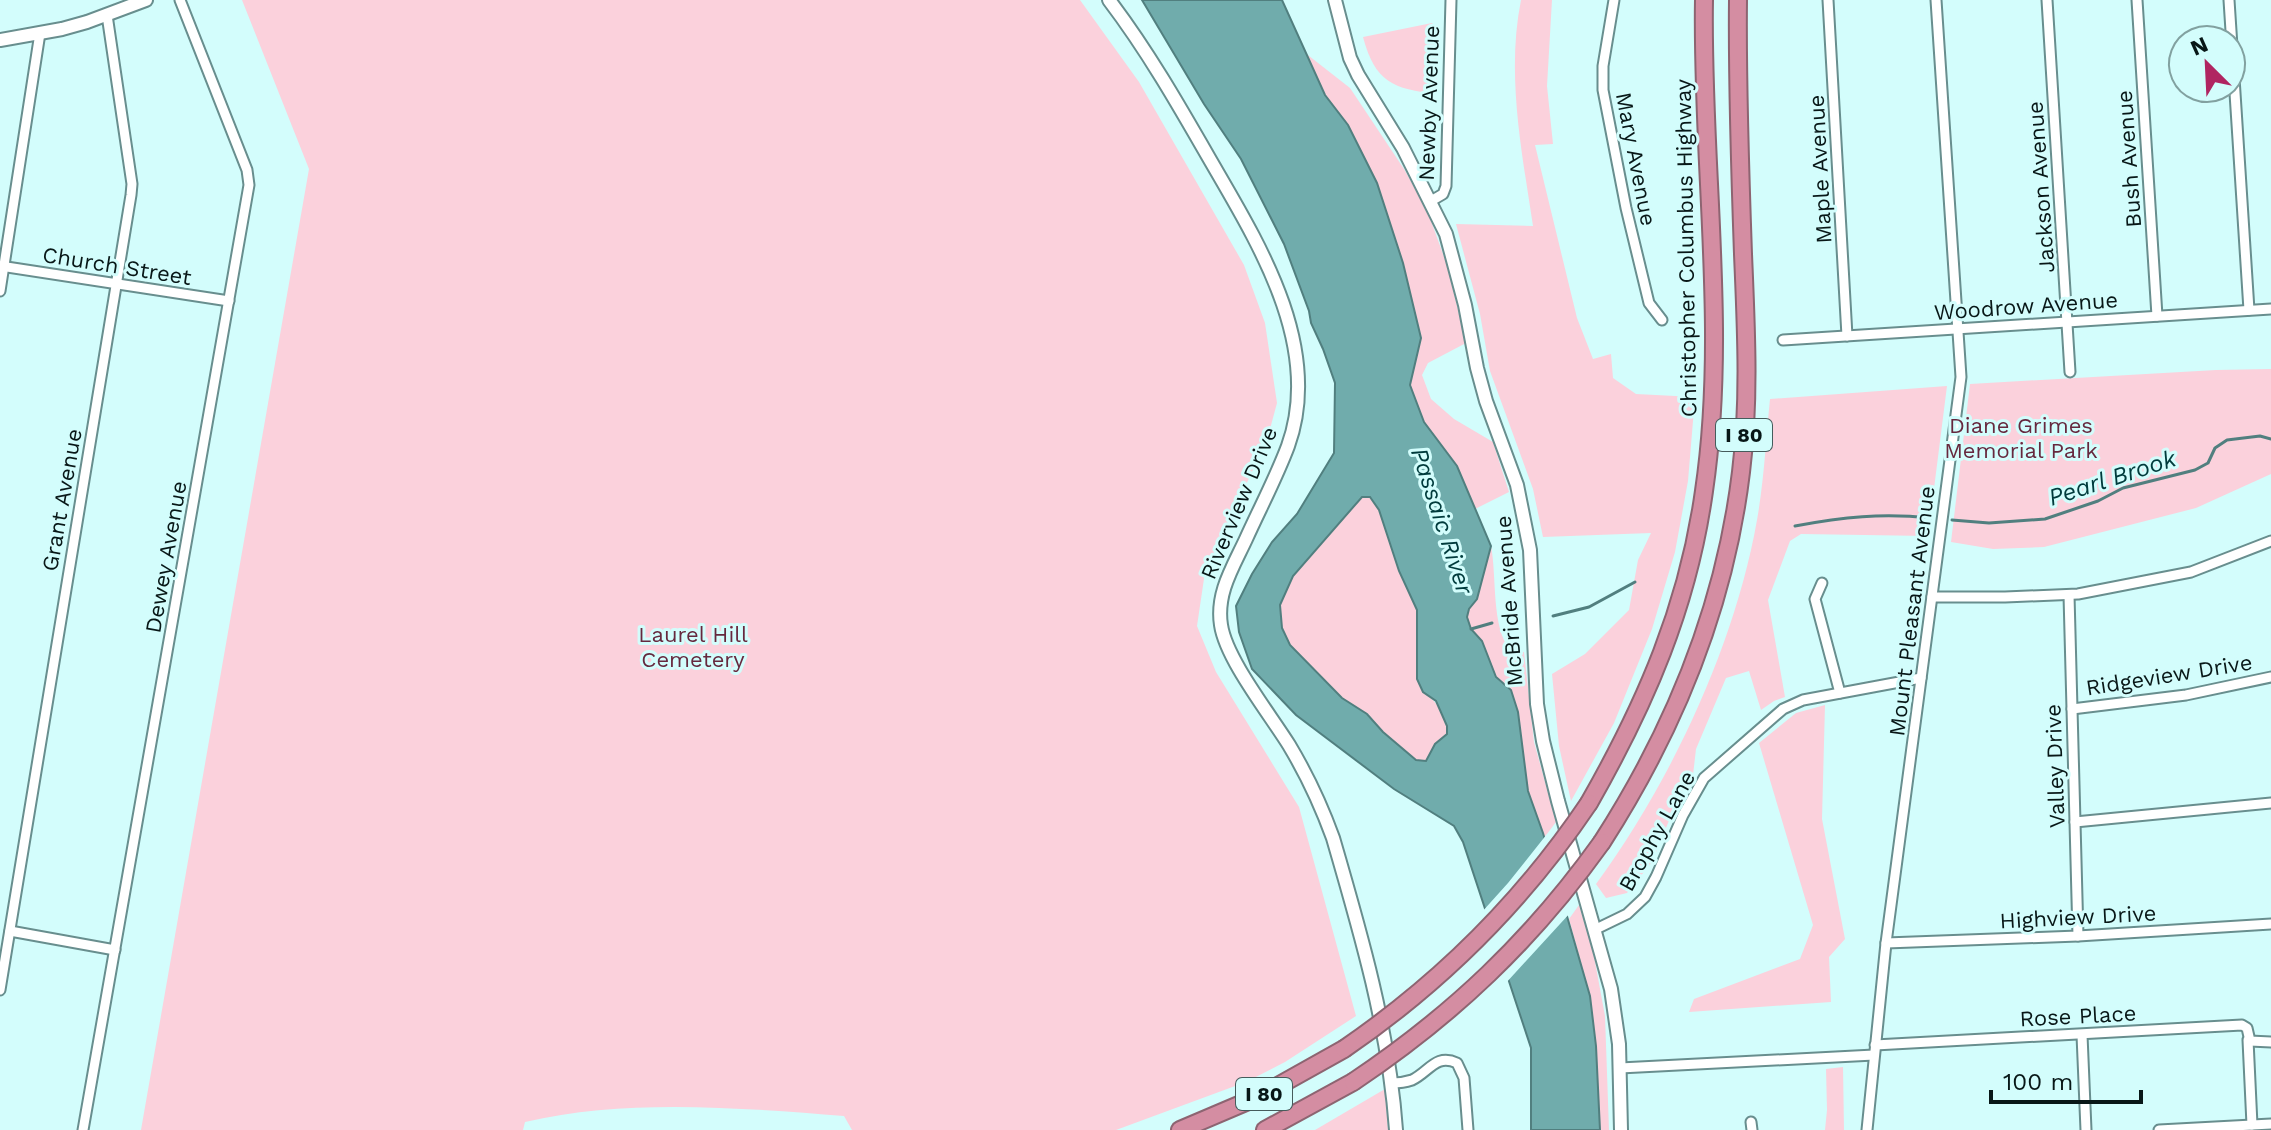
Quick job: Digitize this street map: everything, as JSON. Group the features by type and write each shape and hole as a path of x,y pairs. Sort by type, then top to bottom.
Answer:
{"highway":[{"name":"Christopher Columbus Highway","path":"1180,1130 1260,1096 1344,1049 1408,1003 1477,942 1525,889 1569,833 1633,723 1660,659 1685,582 1704,492 1711,423 1713,354 1704,0"},
{"name":"I 80","path":"1265,1130 1353,1082 1438,1021 1490,974 1561,898 1602,842 1654,754 1684,688 1709,617 1736,504 1744,434 1746,360 1737,66 1738,0"}],"main road":[{"path":"0,40 62,29 146,0"},
{"name":"Riverview Drive","path":"1109,0 1166,83 1249,227 1275,282 1287,320 1299,379 1298,411 1282,462 1225,582 1219,607 1221,624 1223,636 1235,660 1301,766 1324,814 1377,997 1392,1083 1396,1130"},
{"name":"McBride Avenue","path":"1335,0 1350,58 1358,75 1403,148 1446,234 1486,401 1517,485 1530,550 1533,650 1541,729 1611,989 1620,1068 1621,1130"}],"street":[{"name":"Dewey Avenue","path":"83,1130 249,177 180,0"},
{"name":"Newby Avenue","path":"1431,201 1443,194 1446,186 1451,0"},
{"name":"Mary Avenue","path":"1614,0 1603,66 1603,90 1626,208 1649,303 1662,320"},
{"name":"Maple Avenue","path":"1828,0 1847,336"},
{"name":"Mount Pleasant Avenue","path":"1867,1130 1886,943 1961,377 1936,0"},
{"name":"Jackson Avenue","path":"2047,0 2070,372"},
{"name":"Bush Avenue","path":"2137,0 2157,316"},
{"path":"2229,0 2249,310"},
{"name":"Grant Avenue","path":"0,990 132,184 107,15"},
{"path":"0,291 40,33"},
{"name":"Church Street","path":"2,266 229,301"},
{"name":"Woodrow Avenue","path":"1783,340 2271,309"},
{"path":"1932,597 2069,595 2191,572 2271,541"},
{"path":"1822,583 1815,599 1840,693"},
{"name":"Valley Drive","path":"2069,595 2078,936"},
{"name":"Ridgeview Drive","path":"2072,709 2186,695 2271,677"},
{"name":"Brophy Lane","path":"1594,930 1627,914 1645,897 1689,801 1704,778 1783,709 1803,700 1921,678"},
{"path":"2075,822 2271,803"},
{"name":"Highview Drive","path":"1886,943 2078,936 2271,924"},
{"path":"10,931 115,950"},
{"name":"Rose Place","path":"1620,1068 2242,1025 2247,1028 2248,1040 2271,1042"},
{"path":"2082,1035 2086,1130"},
{"path":"2248,1040 2252,1125"},
{"path":"1392,1083 1409,1081 1435,1062 1451,1060 1457,1063 1464,1078 1468,1130"},
{"path":"2159,1130 2271,1124"}],"green space":[{"name":"Laurel Hill Cemetery","path":"242,0 1080,0 1139,82 1244,265 1265,323 1277,403 1267,440 1205,572 1197,626 1216,672 1299,807 1356,1016 1285,1062 1246,1082 1116,1130 852,1130 844,1116 765,1110 643,1107 525,1122 523,1130 141,1130 309,169"},
{"path":"1521,0 1552,0 1547,86 1553,144 1535,145 1577,318 1593,359 1611,354 1613,378 1636,394 1695,397 1688,481 1675,552 1652,629 1614,723 1571,801 1559,746 1552,674 1585,654 1629,610 1638,560 1651,533 1543,537 1533,489 1490,371 1480,314 1456,224 1533,226 1515,85"},
{"path":"1432,23 1436,27 1437,94 1397,86 1380,73 1373,64 1363,37"},
{"path":"1304,52 1350,88 1404,169 1427,210 1447,265 1466,343 1428,363 1422,375 1431,399 1454,419 1493,442 1509,492 1475,509 1457,466 1424,422 1410,385 1421,338 1377,183 1348,125 1325,95"},
{"name":"Diane Grimes Memorial Park","path":"2271,369 2271,474 2196,508 2044,547 1993,549 1951,542 1970,384"},
{"path":"1947,386 1928,536 1801,534 1790,541 1768,600 1785,697 1761,710 1749,671 1726,678 1696,749 1693,775 1675,806 1652,862 1627,893 1606,898 1596,884 1650,802 1674,757 1716,663 1733,615 1757,520 1770,399"},
{"path":"1370,496 1379,510 1399,571 1417,610 1416,639 1423,692 1433,700 1445,721 1447,734 1435,744 1426,761 1416,760 1383,732 1368,714 1342,698 1290,645 1282,628 1280,605 1293,576 1362,497"},
{"path":"1491,546 1500,628 1510,650 1524,652 1534,742 1556,822 1544,838 1528,791 1518,712 1511,691 1496,677 1482,641 1471,629 1467,617 1477,599"},
{"path":"1825,705 1822,819 1845,939 1829,957 1831,1002 1689,1012 1694,999 1800,959 1813,925 1759,743 1796,713"},
{"path":"1579,905 1593,951 1605,1016 1609,1130 1600,1130 1590,996 1569,919"},
{"path":"1843,1067 1844,1130 1825,1130 1826,1069"},
{"path":"1385,1089 1388,1130 1315,1130"}],"water":[{"name":"Passaic River","path":"1142,0 1282,0 1325,95 1348,125 1377,183 1403,263 1421,338 1410,385 1424,422 1457,466 1491,546 1477,599 1467,617 1471,629 1482,641 1496,677 1511,690 1518,712 1528,791 1590,996 1600,1130 1531,1130 1531,1048 1463,842 1454,826 1394,789 1296,715 1252,669 1239,632 1236,606 1272,542 1297,514 1334,453 1335,383 1284,244 1241,159","holes":["1362,497 1370,497 1379,510 1399,571 1417,610 1417,679 1423,692 1436,701 1447,726 1447,734 1435,744 1426,761 1416,760 1367,714 1342,698 1290,645 1282,628 1280,605 1293,576"]}],"pier":[{"path":"1547,834 1571,912 1505,984 1481,913"}],"waterway":[{"name":"Pearl Brook","path":"1952,520 1989,523 2045,519 2098,501 2123,488 2195,470 2208,463 2215,448 2227,440 2260,436 2271,439"},
{"name":"Pearl Brook","path":"1795,526 1862,517 1931,518"},
{"name":"Pearl Brook","path":"1553,616 1589,607 1635,582"},
{"name":"Pearl Brook","path":"1471,629 1492,623"}]}
